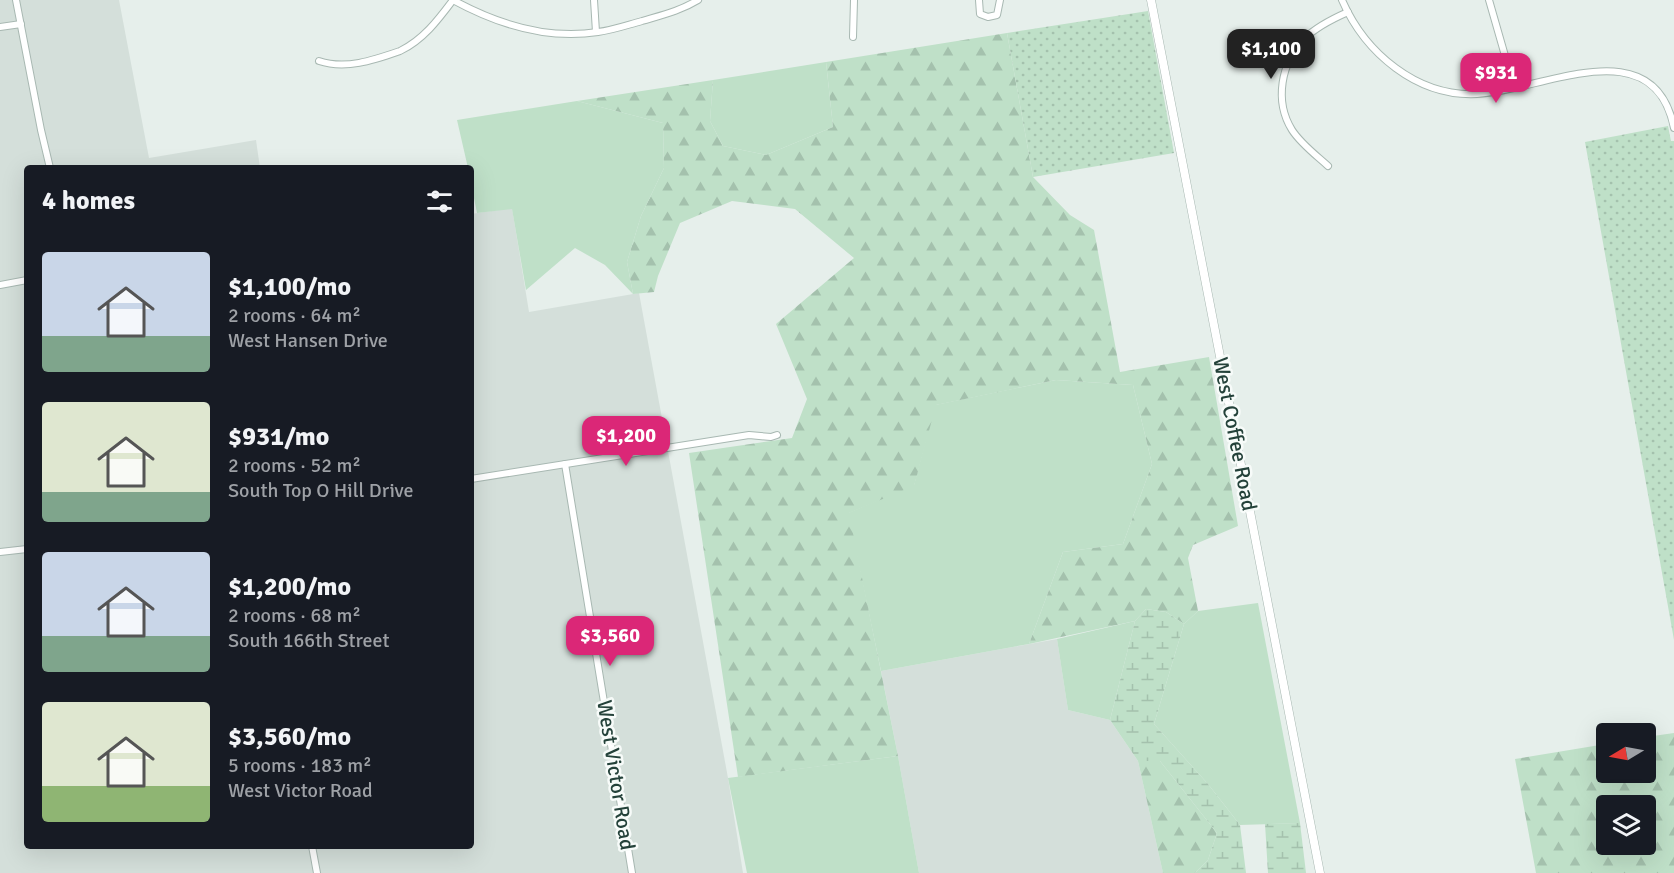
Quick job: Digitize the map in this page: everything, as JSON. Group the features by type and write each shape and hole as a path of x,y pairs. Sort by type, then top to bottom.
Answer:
{"street":[{"path":"16,0 40,129 49,165"},
{"path":"319,61 334,66 347,65 400,51 427,32 453,0 487,17 514,26 570,34 596,32 661,16 698,0"},
{"path":"594,0 596,32"},
{"path":"853,37 854,0"},
{"path":"979,0 980,14 988,17 997,15 1000,0"},
{"name":"West Coffee Road","path":"1151,0 1318,871"},
{"path":"1342,0 1357,27 1379,54 1417,82 1440,90 1470,94 1496,92 1571,75 1623,72 1644,79 1657,89 1670,111 1674,128"},
{"path":"1489,0 1514,87"},
{"path":"1328,166 1300,141 1292,130 1283,110 1281,91 1287,65 1303,39 1348,12"},
{"path":"0,27 21,24"},
{"path":"0,285 24,281"},
{"path":"474,479 749,435 771,437 777,435"},
{"name":"West Victor Road","path":"565,464 632,873"},
{"path":"0,552 24,549"},
{"path":"313,849 317,873"}],"shaded area":[{"path":"0,0 119,0 149,158 256,140 260,165 24,165 24,849 474,849 474,214 512,208 529,312 639,293 728,778 743,873 0,873"},
{"path":"1057,639 1068,710 1110,720 1138,761 1163,873 919,873 881,671"}],"green space":[{"path":"1148,11 1174,153 1033,177 1007,33"},
{"path":"1007,33 1033,177 1070,215 1094,230 1120,372 1209,357 1238,526 1193,545 1188,558 1198,611 1184,624 1166,612 1146,609 1135,621 1029,644 1063,552 1123,544 1152,464 1133,385 1056,380 936,405 914,486 849,513 898,756 738,777 689,453 792,438 807,399 776,324 854,258 795,209 732,201 680,223 658,276 654,292 633,294 627,262 641,216 664,168 663,123 577,101 713,80 710,121 723,146 766,155 833,127 826,62"},
{"path":"826,62 833,127 766,155 723,146 710,121 713,80"},
{"path":"577,101 663,123 664,168 641,216 627,262 633,294 605,265 575,248 526,290 512,209 477,213 474,198 474,165 467,165 457,120"},
{"path":"1668,126 1671,141 1674,141 1674,640 1585,142"},
{"path":"1056,380 1133,385 1152,464 1123,544 1063,552 1029,644 881,671 848,513 914,485 935,405"},
{"path":"1258,603 1300,823 1240,825 1208,784 1154,724 1184,624 1198,611"},
{"path":"1146,609 1166,612 1184,624 1154,724 1208,784 1240,825 1246,873 1195,873 1208,860 1217,833 1160,761 1138,761 1110,720 1135,621"},
{"path":"1135,621 1110,720 1068,710 1057,639"},
{"path":"1674,733 1674,873 1536,873 1515,759 1596,746 1596,783 1656,783 1656,736"},
{"path":"898,756 919,873 747,873 728,778"},
{"path":"1138,761 1160,761 1217,833 1208,860 1195,873 1163,873"},
{"path":"1300,823 1306,873 1268,873 1265,824"}]}
